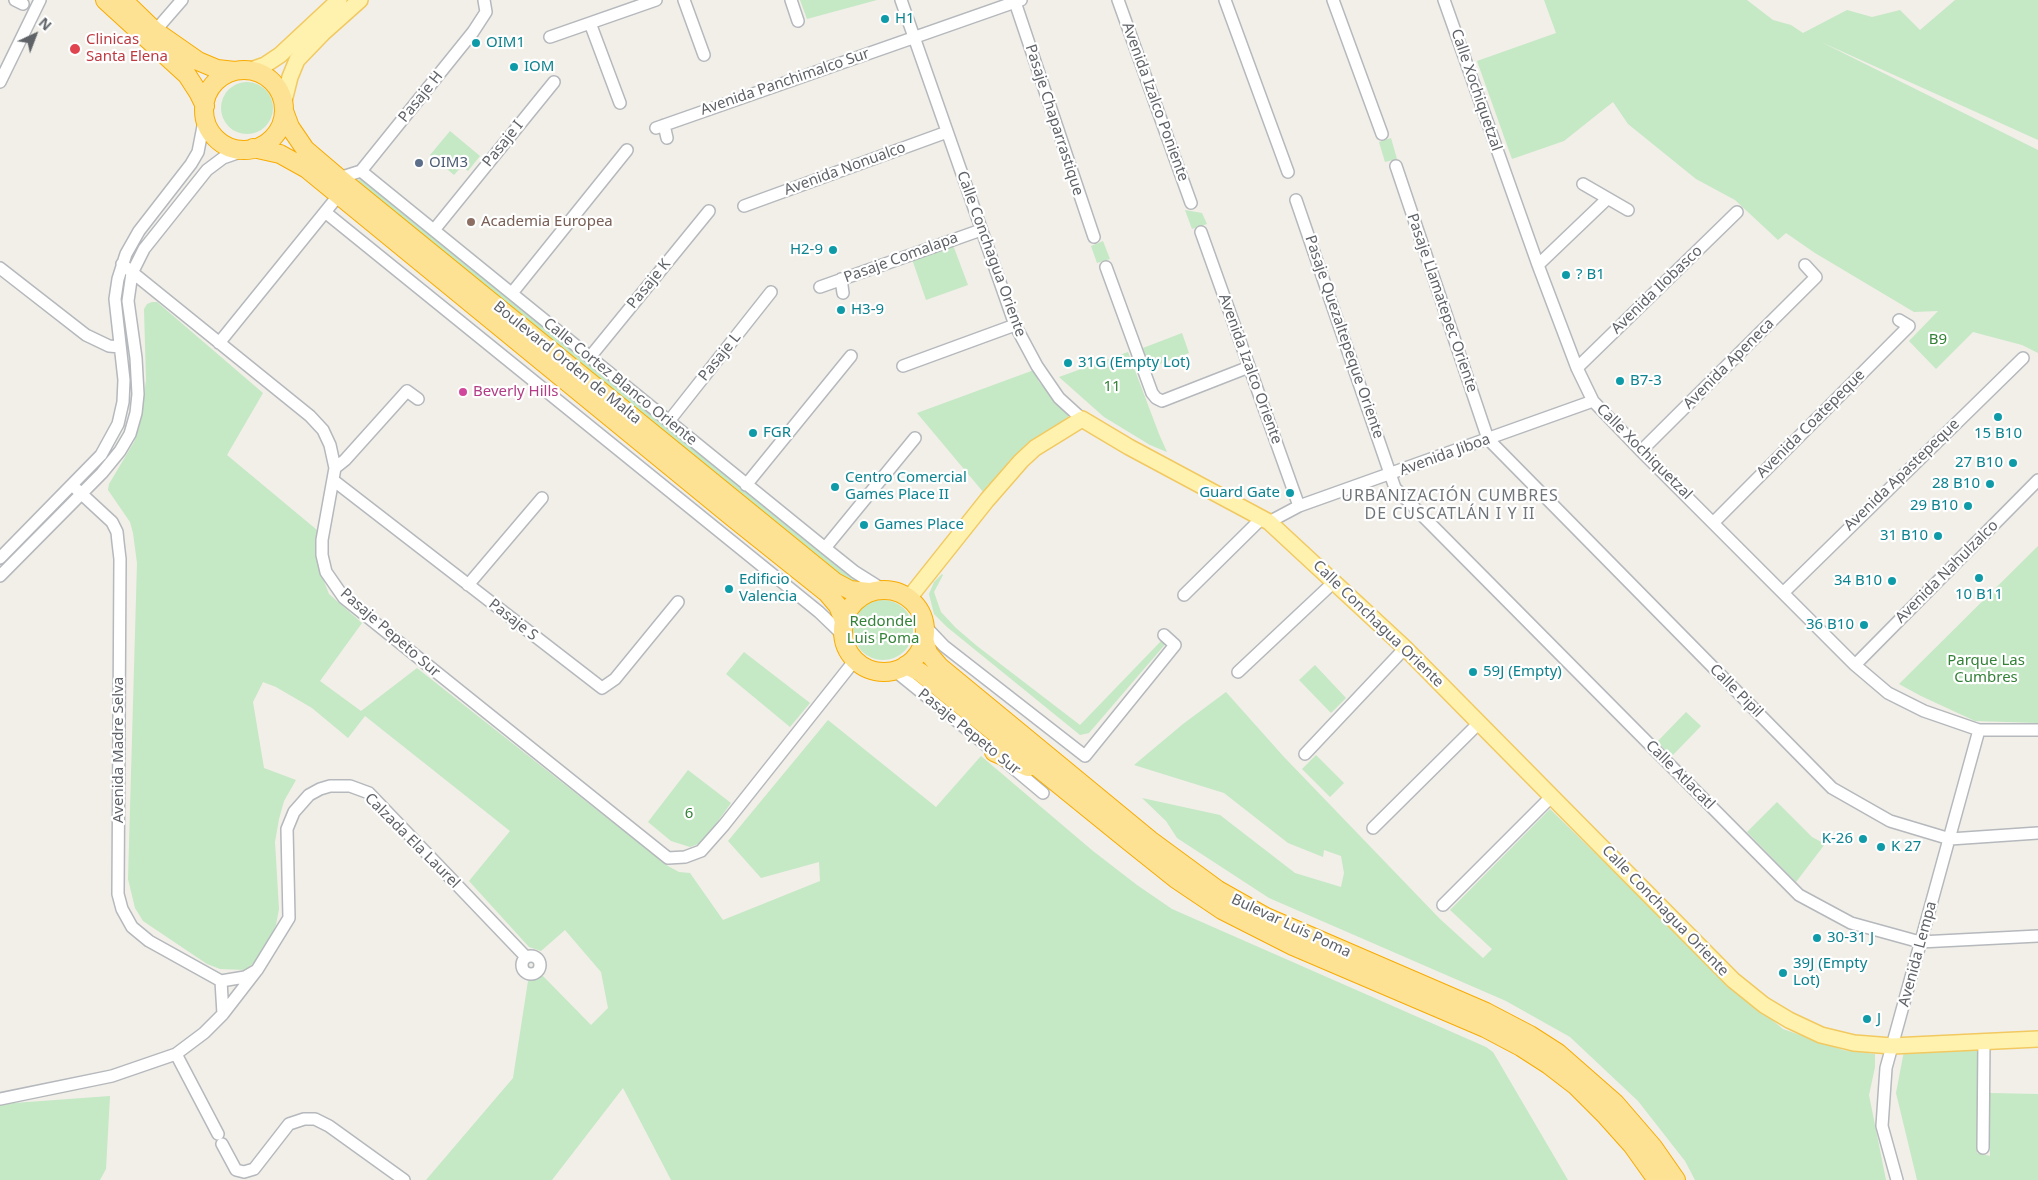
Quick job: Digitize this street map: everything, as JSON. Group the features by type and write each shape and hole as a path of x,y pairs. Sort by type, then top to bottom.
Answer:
{"highway":[{"path":"105,0 194,84 211,132 221,142 234,148 251,149 262,145 274,136 281,124 284,108 279,92 272,82 261,74 217,68 198,61 156,31 123,0"},
{"path":"205,111 207,96 213,84 223,76 242,71"},
{"name":"Boulevard Orden de Malta","path":"284,108 290,127 305,149 339,178 835,582 850,590 876,591"},
{"name":"Boulevard Orden de Malta","path":"251,149 280,154 307,169 827,593 838,606 843,628"},
{"path":"876,591 899,592 909,598 918,608 924,633 919,652 900,668 873,670 855,660 846,646 843,628 848,610 855,601 876,591"},
{"name":"Bulevar Luis Poma","path":"924,633 928,653 940,667 1150,840 1218,890 1266,917 1486,1012 1530,1035 1558,1053 1588,1077 1615,1103 1648,1141 1676,1180"},
{"name":"Bulevar Luis Poma","path":"900,668 920,672 1176,879 1222,910 1293,946 1469,1020 1532,1054 1561,1074 1589,1098 1627,1140 1657,1180"},
{"path":"994,752 1048,776"}],"main road":[{"path":"242,71 265,65 280,55 339,0"},
{"path":"284,108 290,77 297,60 323,33 360,0"},
{"path":"909,598 987,500 1021,461 1035,448 1082,420"},
{"name":"Calle Conchagua Oriente","path":"1082,420 1128,448 1266,520 1335,581 1406,648 1479,723 1547,802 1733,980 1764,1005 1789,1020 1821,1035 1854,1043 1892,1046 2038,1039"}],"street":[{"path":"0,82 40,0"},
{"path":"156,31 182,0"},
{"name":"Pasaje H","path":"361,171 473,32 486,12 484,0"},
{"path":"550,36 656,0"},
{"path":"684,0 700,52"},
{"path":"791,0 798,20"},
{"name":"Calle Conchagua Oriente","path":"901,0 1015,325 1037,366 1059,398 1082,420"},
{"name":"Avenida Izalco Poniente","path":"1118,0 1191,203"},
{"path":"1225,0 1288,172"},
{"path":"1333,0 1382,134"},
{"name":"Calle Xochiquetzal","path":"1444,0 1538,265 1577,368 1593,401 1855,665 1888,693 1924,711 1979,730 2038,730"},
{"name":"Avenida Panchimalco Sur","path":"667,138 660,126 1018,1"},
{"name":"Pasaje Chaparrastique","path":"1018,1 1094,237"},
{"path":"590,22 620,103"},
{"name":"Pasaje I","path":"434,230 554,82"},
{"path":"0,558 101,455 121,414 124,380 115,299 122,264 139,231 191,164 198,152 205,111"},
{"name":"Avenida Nonualco","path":"744,206 763,205 946,132"},
{"path":"0,576 82,494 120,451 130,434 136,413 138,394 136,358 128,301 132,273 144,249 206,170 223,158 251,149"},
{"path":"512,293 627,150"},
{"name":"Pasaje Llamatepec Oriente","path":"1396,166 1488,439"},
{"path":"339,178 361,171"},
{"name":"Calle Cortez Blanco Oriente","path":"361,171 876,591"},
{"path":"1583,184 1628,210"},
{"path":"219,342 338,196"},
{"path":"1538,265 1607,199"},
{"name":"Pasaje Quezaltepeque Oriente","path":"1296,200 1390,475"},
{"name":"Pasaje K","path":"590,357 708,211"},
{"path":"325,212 819,612 843,628"},
{"name":"Avenida Ilobasco","path":"1577,368 1737,212"},
{"path":"1718,213 1727,221"},
{"name":"Pasaje Comalapa","path":"820,287 981,230"},
{"name":"Avenida Izalco Oriente","path":"1201,232 1299,506"},
{"name":"Pasaje Pepeto Sur","path":"122,264 310,416 323,430 330,445 335,468 322,540 322,555 326,572 344,598 668,858 686,858 701,851 724,825 855,660"},
{"path":"1106,266 1152,393 1156,398 1162,401 1249,367"},
{"name":"Avenida Apeneca","path":"1641,451 1816,277 1805,266"},
{"path":"0,268 86,335 109,346 120,347"},
{"path":"841,280 843,293"},
{"name":"Pasaje L","path":"669,421 771,292"},
{"name":"Avenida Coatepeque","path":"1714,522 1904,323"},
{"path":"903,366 1015,325"},
{"path":"746,484 851,356"},
{"name":"Avenida Apastepeque","path":"1783,593 2023,358"},
{"path":"335,468 345,460 405,389 418,399"},
{"name":"Avenida Jiboa","path":"1184,594 1266,520 1299,506 1593,401"},
{"path":"825,548 914,438"},
{"name":"Calle Pipil","path":"1488,439 1832,788 1890,821 1950,838 2038,833"},
{"name":"Calle Atlacatl","path":"1390,475 1395,488 1799,895 1851,923 1920,942 2038,936"},
{"name":"Pasaje S","path":"333,480 602,688 615,679 678,602"},
{"name":"Avenida Nahulzalco","path":"1855,665 2038,480"},
{"name":"Avenida Madre Selva","path":"72,486 112,522 118,542 120,559 118,894 122,909 132,927 150,941 221,980"},
{"path":"468,585 542,498"},
{"path":"1238,672 1335,581"},
{"path":"924,633 944,646 1085,756 1175,645 1164,635"},
{"path":"1305,754 1406,648"},
{"name":"Pasaje Pepeto Sur","path":"900,668 994,752 1044,793"},
{"path":"1372,828 1479,723"},
{"name":"Avenida Lempa","path":"1897,1180 1882,1126 1886,1068 1979,730"},
{"name":"Calzada Ela Laurel","path":"223,1014 257,970 289,918 287,829 294,812 309,795 330,786 350,786 369,793 526,957"},
{"path":"1443,906 1547,802"},
{"path":"0,1099 112,1076 176,1054 204,1034 223,1014 221,980 246,977 257,970"},
{"path":"1983,1148 1984,1041"},
{"path":"176,1054 236,1170 244,1172 254,1169 289,1124 304,1119 315,1119 336,1130 404,1180"}],"green space":[{"path":"800,0 877,0 807,19"},
{"name":"B9","path":"1544,0 1747,0 1773,20 1791,25 1803,33 1847,10 1872,17 1900,10 1920,30 1955,0 2038,0 2038,140 1821,42 2038,150 2038,353 2022,345 1973,332 1936,369 1909,341 1938,311 1914,312 1815,253 1786,233 1778,240 1735,200 1696,179 1628,124 1613,102 1564,141 1512,159 1477,61 1556,33"},
{"path":"247,82 257,84 265,90 271,98 273,108 271,118 265,126 257,132 247,134 237,132 229,126 223,118 221,108 223,98 229,90 237,84"},
{"path":"450,131 480,156 468,171 462,166 454,175 430,155"},
{"path":"1391,138 1397,159 1385,162 1379,142"},
{"path":"363,175 866,583 848,580 357,182"},
{"path":"1185,210 1202,213 1207,224 1192,229"},
{"path":"1103,241 1110,259 1097,263 1091,246"},
{"path":"953,245 968,285 926,300 912,259"},
{"path":"157,302 263,393 227,455 317,530 317,554 320,571 329,594 362,623 320,681 361,711 417,668 668,866 679,872 690,873 723,920 820,881 819,862 761,878 728,841 828,720 936,807 981,756 1093,851 1172,909 1486,1047 1493,1052 1568,1180 671,1180 623,1088 552,1180 426,1180 513,1078 528,981 543,976 591,1025 608,1008 601,972 565,930 541,951 529,947 469,881 510,831 365,716 348,738 312,708 276,687 263,682 253,702 264,768 296,780 284,801 279,819 275,842 279,909 276,925 267,944 259,958 246,970 220,969 207,964 143,921 135,908 128,879 137,563 130,522 108,490 109,484 134,442 140,424 146,380 144,309 147,304"},
{"path":"1182,333 1189,353 1149,368 1143,348"},
{"name":"11","path":"1128,352 1167,452 1150,445 1104,417 1059,377"},
{"path":"1034,370 1039,382 1068,414 1068,419 1039,437 1010,460 984,493 917,413"},
{"name":"Parque Las Cumbres","path":"2038,546 2038,723 1975,721 1899,684"},
{"path":"942,574 934,592 941,612 977,646 1080,725 1162,640 1168,641 1089,733 1080,735 947,627 934,614 929,594 934,582"},
{"name":"Redondel Luis Poma","path":"883,600 900,605 908,613 913,630 908,647 900,655 883,660 866,655 858,647 853,630 858,613 866,605"},
{"path":"744,652 810,703 790,727 726,674"},
{"path":"1315,665 1346,698 1331,713 1299,680"},
{"path":"1226,692 1284,757 1440,919 1483,958 1492,949 1450,910 1550,809 1729,984 1783,1029 1843,1050 1875,1054 1875,1067 1869,1095 1886,1180 1695,1180 1685,1161 1638,1101 1570,1037 1506,1001 1269,898 1177,838 1166,821 1142,798 1220,815 1295,873 1341,887 1344,873 1341,856 1324,850 1323,857 1288,843 1224,793 1134,765 1183,724"},
{"path":"1686,712 1701,726 1672,756 1657,742"},
{"path":"1316,755 1344,783 1330,797 1302,769"},
{"name":"6","path":"688,770 731,803 701,843 690,847 671,841 648,822"},
{"path":"1777,802 1812,837 1825,844 1796,882 1747,832"},
{"path":"1978,1047 1977,1153 1990,1156 1990,1093 2038,1094 2038,1180 1917,1180 1896,1093 1904,1051"},
{"path":"110,1096 106,1169 100,1180 0,1180 0,1104"}],"place":[{"name":"H1","path":"885,19"},
{"name":"OIM1","path":"476,43"},
{"name":"Clinicas Santa Elena","path":"75,49"},
{"name":"IOM","path":"514,67"},
{"name":"OIM3","path":"419,163"},
{"name":"Academia Europea","path":"471,222"},
{"name":"H2-9","path":"833,250"},
{"name":"? B1","path":"1566,275"},
{"name":"H3-9","path":"841,310"},
{"name":"31G (Empty Lot)","path":"1068,363"},
{"name":"B7-3","path":"1620,381"},
{"name":"Beverly Hills","path":"463,392"},
{"name":"15 B10","path":"1998,417"},
{"name":"FGR","path":"753,433"},
{"name":"27 B10","path":"2013,463"},
{"name":"28 B10","path":"1990,484"},
{"name":"Centro Comercial Games Place II","path":"835,487"},
{"name":"Guard Gate","path":"1290,493"},
{"name":"29 B10","path":"1968,506"},
{"name":"Games Place","path":"864,525"},
{"name":"31 B10","path":"1938,536"},
{"name":"10 B11","path":"1979,578"},
{"name":"34 B10","path":"1892,581"},
{"name":"Edificio Valencia","path":"729,589"},
{"name":"36 B10","path":"1864,625"},
{"name":"59J (Empty)","path":"1473,672"},
{"name":"K-26","path":"1863,839"},
{"name":"K 27","path":"1881,847"},
{"name":"30-31 J","path":"1817,938"},
{"name":"39J (Empty Lot)","path":"1783,973"},
{"name":"J","path":"1867,1019"}],"district":[{"name":"URBANIZACIÓN CUMBRES DE CUSCATLÁN I Y II","path":"1450,505"}]}
